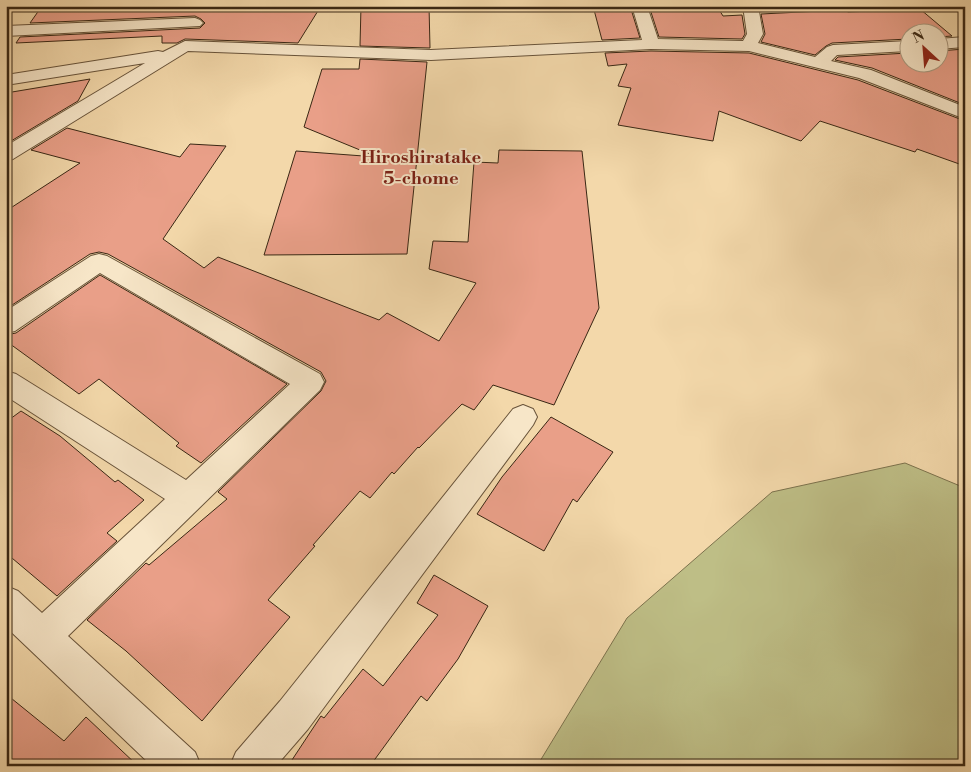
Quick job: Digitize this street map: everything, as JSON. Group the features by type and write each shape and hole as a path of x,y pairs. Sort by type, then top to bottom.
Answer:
{"street":[{"path":"6,156 178,50 194,23 201,6"},
{"path":"639,6 651,44"},
{"path":"749,46 755,34 750,6"},
{"path":"50,30 60,14"},
{"path":"6,32 194,23"},
{"path":"948,43 965,42"},
{"path":"6,80 178,50 431,55 651,44 749,46 865,74 965,114"},
{"path":"818,63 833,50 898,47"},
{"path":"6,324 99,262 310,382 43,636"},
{"path":"6,382 189,498"},
{"path":"250,766 294,715 523,417"},
{"path":"6,603 181,766"}],"green space":[{"path":"905,463 965,488 965,766 537,766 627,618 772,492"}],"building":[{"path":"42,6 321,6 298,43 185,39 177,43 162,43 162,36 16,43 20,37 200,28 205,23 195,16 30,23"},
{"path":"361,6 429,6 430,48 360,46"},
{"path":"593,6 630,6 640,38 602,40"},
{"path":"649,6 718,8 723,16 742,15 745,34 742,39 659,37"},
{"path":"920,9 935,22 898,22 898,40 832,43 815,55 761,42 765,34 761,14 845,10 848,12"},
{"path":"965,49 965,105 872,68 835,60 838,57 898,54 898,72 948,72 948,50"},
{"path":"651,51 749,53 858,80 965,121 965,166 917,149 915,152 820,121 801,141 719,111 713,141 618,125 631,88 618,86 627,64 608,66 605,53"},
{"path":"360,59 427,62 407,254 264,255 296,151 377,157 304,127 322,69 359,69"},
{"path":"90,79 78,101 6,144 6,93"},
{"path":"67,128 180,157 190,144 226,146 163,239 204,268 218,257 379,320 387,313 439,341 476,283 429,269 433,241 468,242 474,162 498,163 499,150 582,151 599,308 554,405 493,385 474,410 462,404 418,447 394,474 392,472 370,498 360,491 268,600 290,617 202,721 126,651 87,620 146,563 149,565 227,499 218,492 321,391 326,381 321,372 108,254 99,252 90,254 6,309 6,211 80,163 31,150"},
{"path":"100,275 287,384 201,463 176,446 179,443 99,379 79,394 6,341 6,335 16,333"},
{"path":"21,411 60,436 115,482 118,480 144,500 107,533 117,541 57,596 6,553 6,422"},
{"path":"551,417 613,452 577,502 573,499 544,551 477,514 502,477"},
{"path":"434,575 488,606 458,659 427,701 421,696 370,766 288,766 321,716 324,718 363,669 383,686 438,615 417,603"},
{"path":"6,694 64,741 86,717 138,766 6,766"}],"district":[{"name":"Hiroshiratake 5-chome","path":"421,167"}]}
